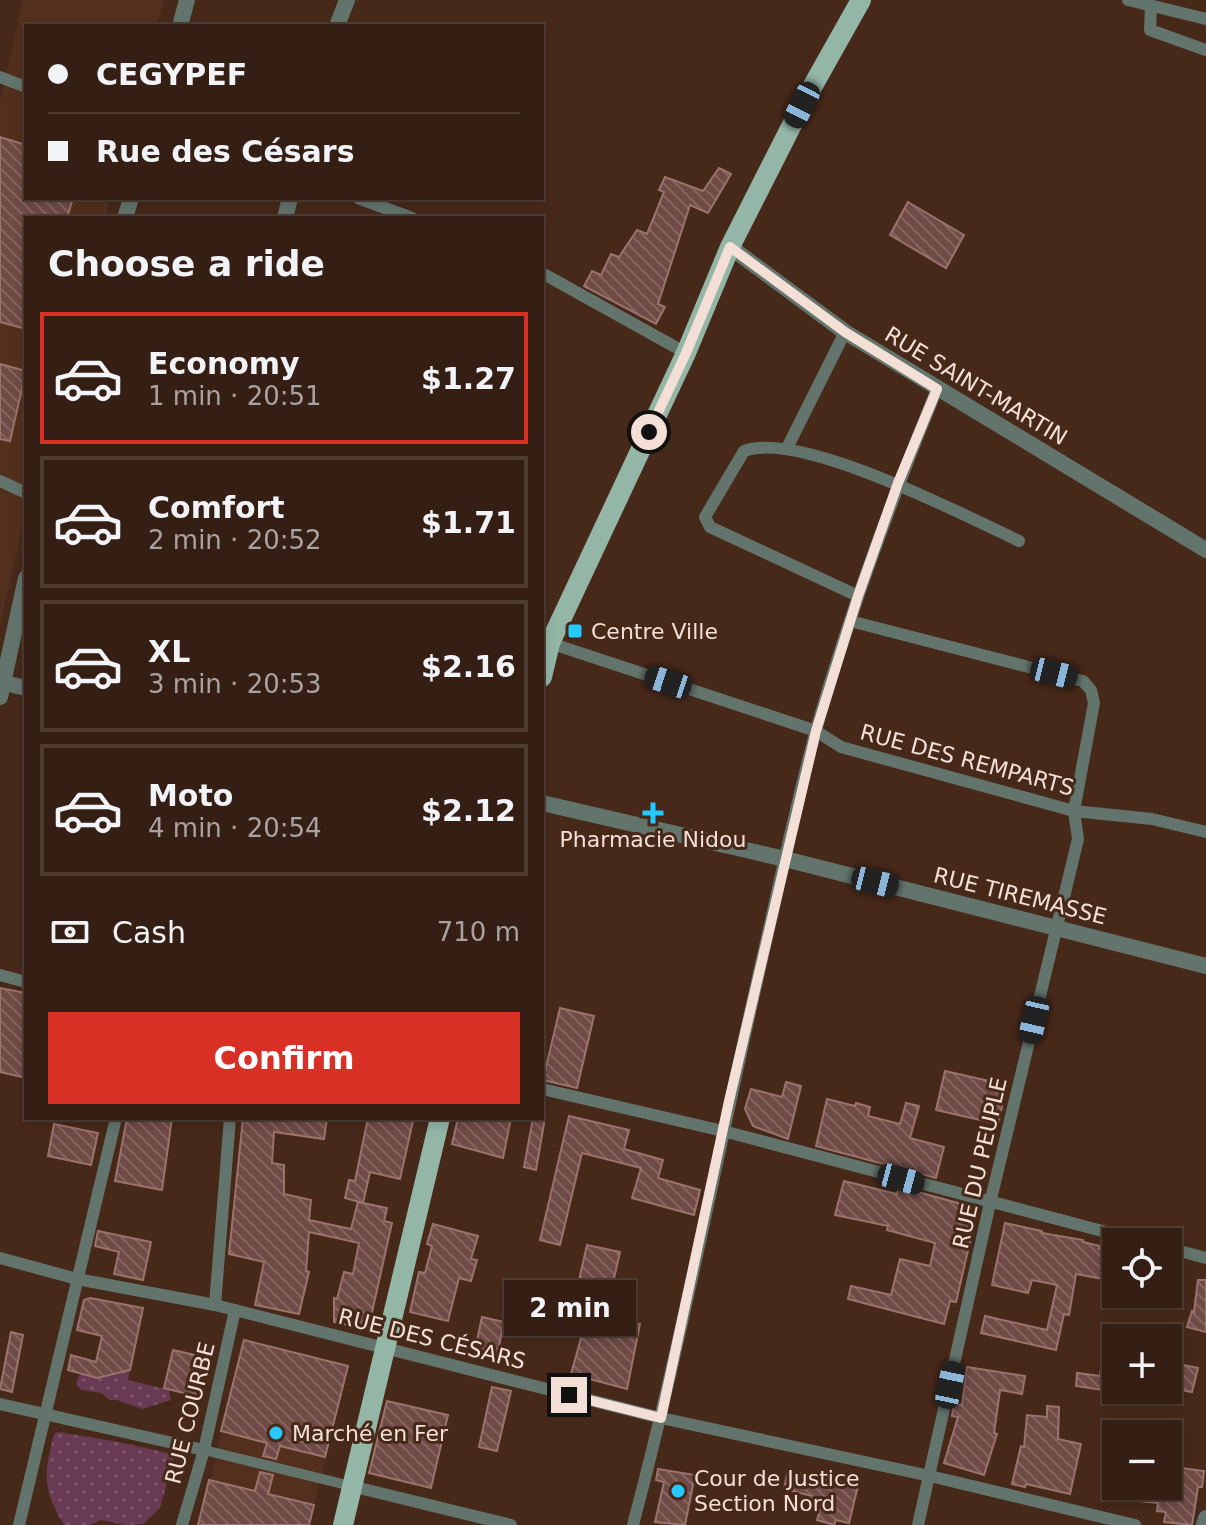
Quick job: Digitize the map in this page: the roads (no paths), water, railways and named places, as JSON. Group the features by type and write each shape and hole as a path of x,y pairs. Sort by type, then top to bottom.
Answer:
{"main road":[{"path":"546,642 686,353 730,247 802,105 861,0"},
{"path":"343,1525 440,1120"}],"street":[{"path":"181,24 187,0"},
{"path":"338,24 347,0"},
{"path":"1128,0 1206,19"},
{"path":"1151,6 1150,30 1206,50"},
{"path":"0,77 24,86"},
{"path":"363,200 407,216"},
{"name":"RUE SAINT-MARTIN","path":"730,247 845,332 1206,550"},
{"path":"544,274 686,353"},
{"path":"787,448 845,332"},
{"path":"633,1525 661,1418 723,1131 816,731 858,596 898,483 937,389"},
{"path":"858,596 710,527 705,517 744,451 787,448 898,483 1019,541"},
{"path":"0,481 24,492"},
{"path":"24,587 1,687 24,688"},
{"name":"RUE DU PEUPLE","path":"850,621 1083,681 1091,690 1094,703 1074,811 1078,839 990,1203 918,1525"},
{"name":"RUE DES REMPARTS","path":"546,642 816,731 841,747 1074,811 1152,819 1206,832"},
{"name":"RUE TIREMASSE","path":"544,803 785,859 1206,966"},
{"path":"0,975 24,981"},
{"path":"544,1089 723,1131 1102,1231"},
{"path":"19,1525 116,1120"},
{"path":"215,1305 230,1120"},
{"path":"1182,1252 1206,1258"},
{"name":"RUE DES CÉSARS","path":"0,1258 77,1279 215,1305 661,1418 930,1476 1135,1525"},
{"name":"RUE COURBE","path":"182,1525 204,1450 235,1310"},
{"path":"0,1404 511,1525"},
{"path":"1204,1525 1206,1518"}],"place":[{"name":"Centre Ville","path":"575,631"},
{"name":"Pharmacie Nidou","path":"653,813"},
{"name":"Marché en Fer","path":"276,1433"},
{"name":"Cour de Justice Section Nord","path":"678,1491"}]}
